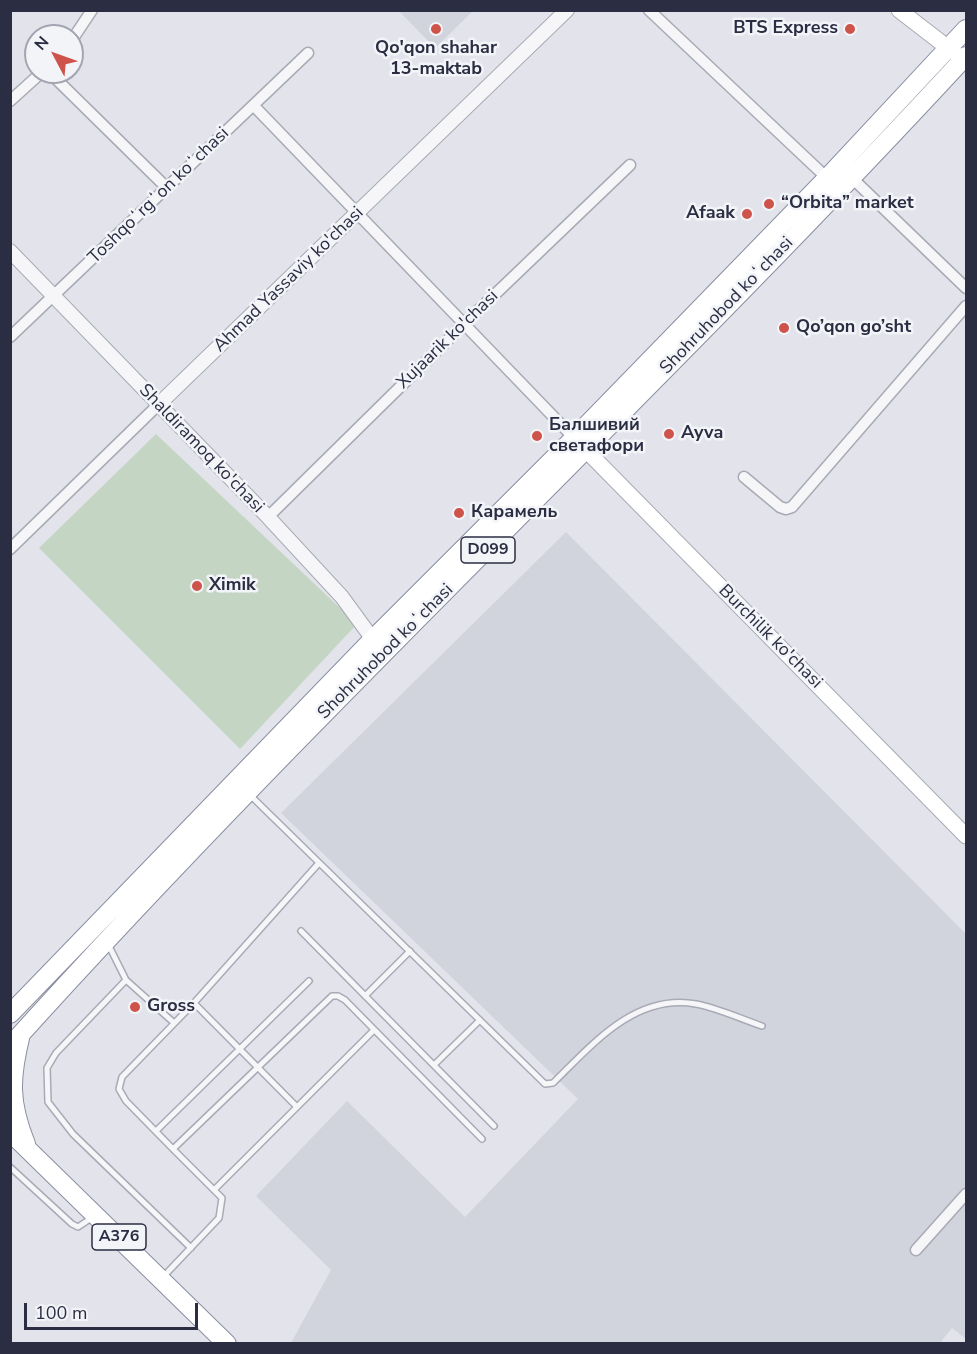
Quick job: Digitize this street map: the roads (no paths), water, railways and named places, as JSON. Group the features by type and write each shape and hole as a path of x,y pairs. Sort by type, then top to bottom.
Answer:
{"highway":[{"name":"Shohruhobod koʻchasi","path":"10,1014 580,444 852,178 959,55 966,29"},
{"name":"Shohruhobod koʻchasi","path":"580,444 827,178 959,55"},
{"name":"Shohruhobod koʻchasi","path":"16,1040 249,794 378,646"},
{"path":"16,1040 11,1094 18,1144"},
{"name":"A376","path":"10,1132 18,1144 96,1214 227,1344"}],"main road":[{"path":"899,10 959,55"},
{"name":"Burchilik ko'chasi","path":"580,444 966,836"}],"street":[{"path":"83,24 92,10"},
{"name":"Ahmad Yassaviy ko'chasi","path":"10,549 358,215 567,10"},
{"path":"649,10 827,178"},
{"name":"Toshqoʻrgʻon koʻchasi","path":"10,338 308,53"},
{"path":"10,101 29,84"},
{"path":"61,84 167,188"},
{"path":"254,106 580,444"},
{"name":"Xujaarik ko'chasi","path":"268,517 630,165"},
{"path":"852,178 966,288"},
{"name":"Shaldiramoq ko'chasi","path":"10,251 268,517 342,597 378,646"},
{"path":"744,477 780,507 786,509 792,507 966,306"},
{"path":"916,1250 966,1194"}],"lane":[{"path":"249,794 545,1084 553,1083 610,1026 661,1005 696,1004 762,1026"},
{"path":"161,1279 219,1218 222,1198 126,1101 119,1089 122,1077 173,1022 194,1003 319,863"},
{"path":"301,931 494,1126"},
{"path":"107,943 126,980 173,1022"},
{"path":"365,996 410,951"},
{"path":"126,980 56,1053 47,1068 48,1102 73,1134 190,1248"},
{"path":"156,1131 309,981"},
{"path":"173,1149 332,996 345,1000 482,1139"},
{"path":"194,1003 297,1107"},
{"path":"434,1065 480,1020"},
{"path":"214,1190 374,1030"},
{"path":"10,1167 78,1227 96,1214"}],"place":[{"name":"Qo'qon shahar 13-maktab","path":"436,29"},
{"name":"BTS Express","path":"850,29"},
{"name":"“Orbita” market","path":"769,204"},
{"name":"Afaak","path":"747,214"},
{"name":"Qo’qon go’sht","path":"784,328"},
{"name":"Ayva","path":"669,434"},
{"name":"Балшивий светафори","path":"537,436"},
{"name":"Карамель","path":"459,513"},
{"name":"Ximik","path":"197,586"},
{"name":"Gross","path":"135,1007"}]}
